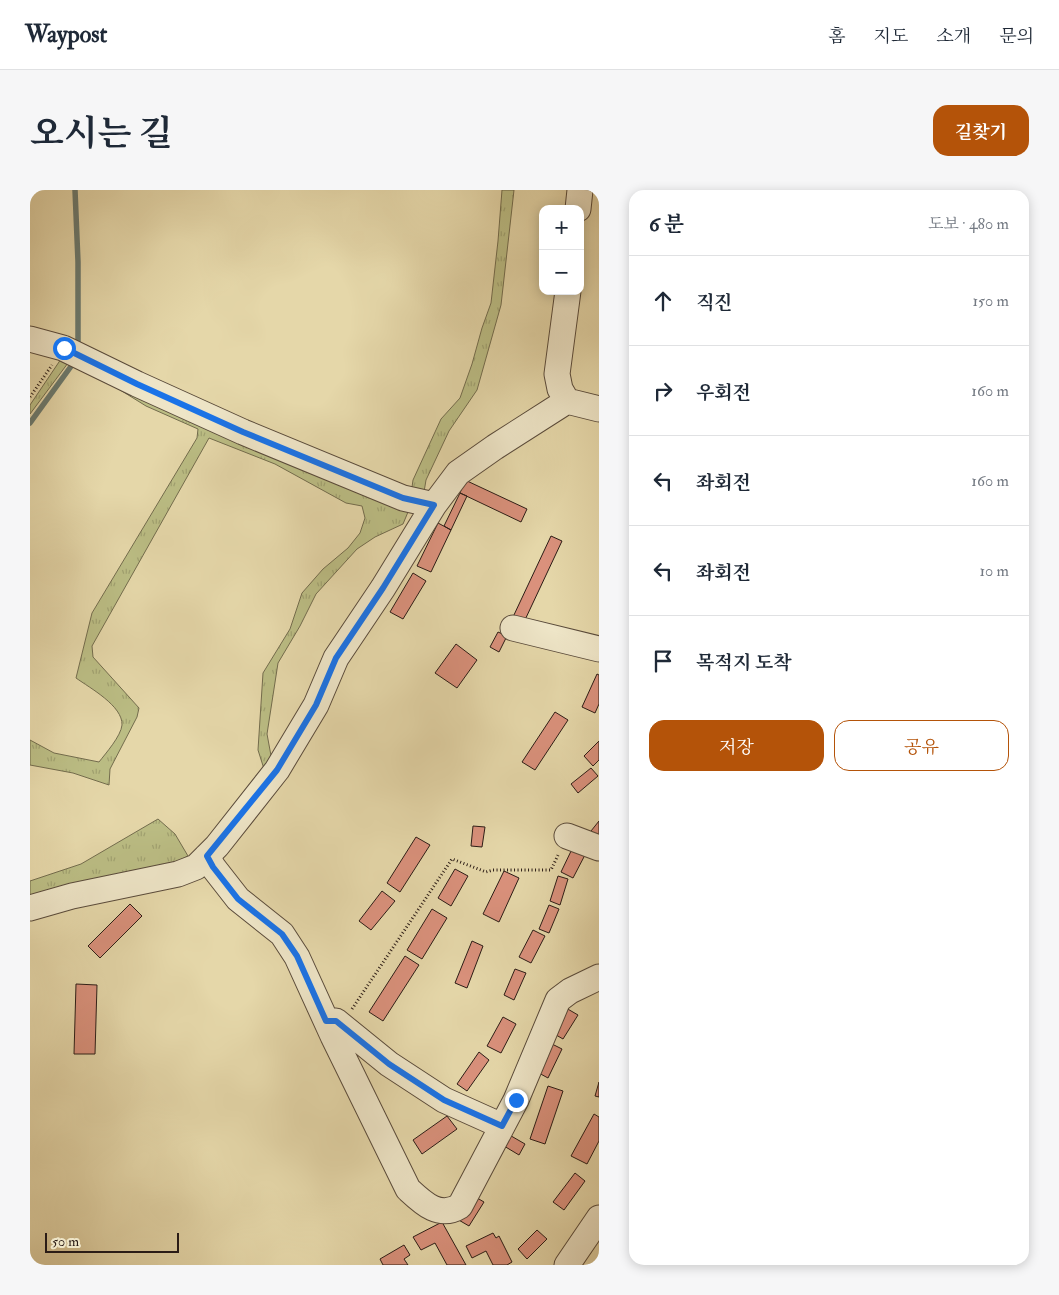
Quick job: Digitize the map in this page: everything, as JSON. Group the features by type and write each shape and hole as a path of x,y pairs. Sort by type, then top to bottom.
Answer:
{"street":[{"path":"578,205 580,190"},
{"path":"567,295 557,374 560,389 567,401 599,409"},
{"path":"30,338 64,348 137,384 243,432 403,498 434,505"},
{"path":"30,908 101,889 178,874 196,867 277,770 316,705 336,658 383,588 434,505 458,473 567,401"},
{"path":"513,628 599,650"},
{"path":"567,836 599,848"},
{"path":"207,856 213,867 238,899 282,934 297,956 331,1021 408,1189 424,1204 439,1211 451,1212 460,1206 516,1100 558,1000 570,991 599,977"},
{"path":"331,1021 389,1064 444,1100 502,1126"},
{"path":"567,1265 599,1218"}],"path":[{"path":"30,397 64,348"},
{"path":"331,1021 352,1010 452,859 486,872 493,870 551,870 567,836"}],"green space":[{"path":"502,190 514,190 501,305 477,390 449,431 426,480 424,492 411,494 413,480 441,419 460,398 491,303"},
{"path":"61,359 68,363 30,414 30,405"},
{"path":"80,365 294,463 408,512 403,524 375,537 357,549 316,594 278,663 267,734 272,761 265,772 258,750 263,673 290,629 302,593 323,569 348,548 360,533 365,518 362,506 346,503 275,464 209,438 92,646 93,657 139,708 137,717 110,769 109,785 73,773 30,765 30,740 54,753 99,762 119,734 122,725 121,718 112,704 76,678 92,613 197,438 198,429 146,406"},
{"path":"158,819 175,834 188,856 163,869 30,902 30,881 81,864"}],"building":[{"path":"465,480 527,509 521,522 460,493"},
{"path":"460,493 467,496 451,530 444,526"},
{"path":"438,523 451,530 431,572 417,566"},
{"path":"551,536 562,541 524,622 513,617"},
{"path":"413,573 426,581 403,619 390,612"},
{"path":"498,632 507,636 499,652 490,647"},
{"path":"456,644 477,660 457,688 435,673"},
{"path":"597,674 599,675 599,704 595,713 582,707"},
{"path":"555,712 568,720 535,770 522,762"},
{"path":"599,741 599,760 593,766 584,756"},
{"path":"591,768 598,776 578,793 571,784"},
{"path":"599,821 599,837 591,831"},
{"path":"473,826 485,827 482,847 471,846"},
{"path":"416,837 430,845 400,892 387,883"},
{"path":"573,847 586,853 573,878 561,872"},
{"path":"455,869 468,876 451,906 438,898"},
{"path":"504,871 519,878 499,922 483,914"},
{"path":"558,876 568,879 560,905 550,901"},
{"path":"382,891 395,901 371,930 359,921"},
{"path":"130,904 142,916 100,958 88,946"},
{"path":"549,905 559,909 549,933 539,929"},
{"path":"432,909 447,918 422,959 407,950"},
{"path":"533,930 545,936 531,963 519,957"},
{"path":"472,941 483,946 467,988 455,983"},
{"path":"405,956 419,965 383,1021 369,1012"},
{"path":"515,969 526,973 514,1000 504,995"},
{"path":"76,984 97,985 95,1054 74,1054"},
{"path":"566,1008 578,1015 563,1039 551,1032"},
{"path":"503,1017 516,1024 501,1053 487,1046"},
{"path":"552,1044 562,1049 548,1078 537,1072"},
{"path":"479,1052 489,1060 467,1091 457,1084"},
{"path":"599,1082 599,1097 595,1096"},
{"path":"548,1086 563,1091 545,1144 530,1139"},
{"path":"594,1114 599,1117 599,1141 587,1164 571,1156"},
{"path":"447,1116 457,1129 422,1154 413,1140"},
{"path":"506,1133 525,1144 519,1155 499,1143"},
{"path":"575,1173 585,1181 564,1210 553,1202"},
{"path":"472,1195 484,1202 469,1226 457,1219"},
{"path":"442,1222 466,1265 447,1265 435,1243 421,1250 413,1237"},
{"path":"537,1230 547,1239 527,1259 518,1249"},
{"path":"493,1233 496,1238 499,1236 512,1262 507,1265 493,1265 486,1251 472,1258 466,1246"},
{"path":"404,1245 410,1255 404,1259 408,1265 383,1265 380,1259"}],"waterway":[{"path":"75,190 78,262 78,347"},
{"path":"30,423 72,365"}],"route":[{"path":"64,348 137,384 243,432 403,498 434,505 383,588 336,658 316,705 277,770 207,856 213,867 238,899 282,934 297,956 326,1021 336,1021 389,1064 444,1100 502,1126 516,1100"}]}
